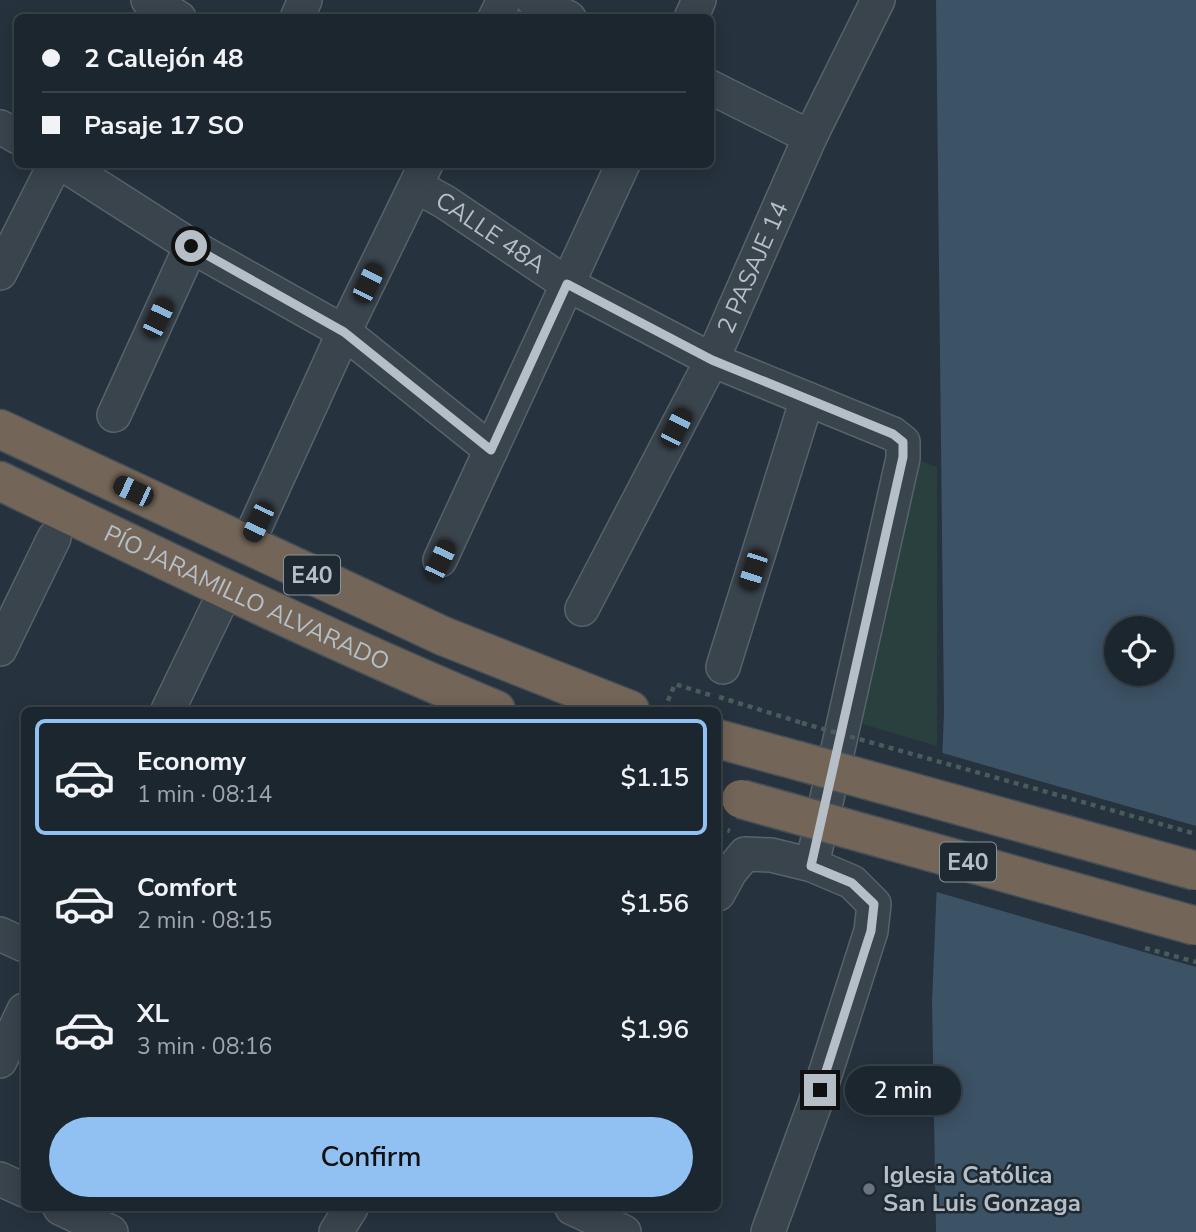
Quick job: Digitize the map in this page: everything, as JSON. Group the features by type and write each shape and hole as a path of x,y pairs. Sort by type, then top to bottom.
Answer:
{"highway":[{"name":"PÍO JARAMILLO ALVARADO","path":"0,429 443,636 622,707"},
{"name":"PÍO JARAMILLO ALVARADO","path":"0,481 226,590 489,707"},
{"name":"E40","path":"721,739 1196,871"},
{"name":"E40","path":"730,821 1196,926"}],"street":[{"path":"148,0 172,14"},
{"path":"533,0 561,14"},
{"name":"2 PASAJE 14","path":"582,609 712,360 810,137 878,0"},
{"path":"714,89 810,137"},
{"path":"0,273 53,168"},
{"path":"69,168 191,246 344,332 491,450"},
{"path":"440,560 621,168"},
{"path":"247,545 344,332 421,175"},
{"name":"CALLE 48A","path":"421,175 445,202 567,284 712,360 893,434 903,442 903,457 811,866"},
{"path":"114,415 191,246"},
{"path":"723,667 807,399"},
{"path":"0,649 54,538"},
{"path":"169,707 226,590"},
{"path":"730,821 771,855 811,866 852,883 874,904 871,931 820,1090 768,1232"},
{"path":"721,888 730,872 730,821"},
{"path":"0,934 21,944"},
{"path":"0,1061 21,1016"},
{"path":"0,1179 21,1190"},
{"path":"66,1211 111,1232"},
{"path":"336,1232 349,1211"},
{"path":"578,1211 624,1232"}],"path":[{"path":"665,707 675,684 802,723 1196,834"}],"green space":[{"path":"915,459 937,467 937,746 862,724"}],"water":[{"path":"936,0 1196,0 1196,1232 936,1232 932,1002 944,713"}],"pier":[{"path":"939,752 1196,826 1196,967 933,891"}],"place":[{"name":"Iglesia Católica San Luis Gonzaga","path":"869,1189"}],"route":[{"path":"191,246 344,332 491,450 567,284 712,360 893,434 903,442 903,457 811,866 852,883 874,904 871,931 820,1090"}]}
